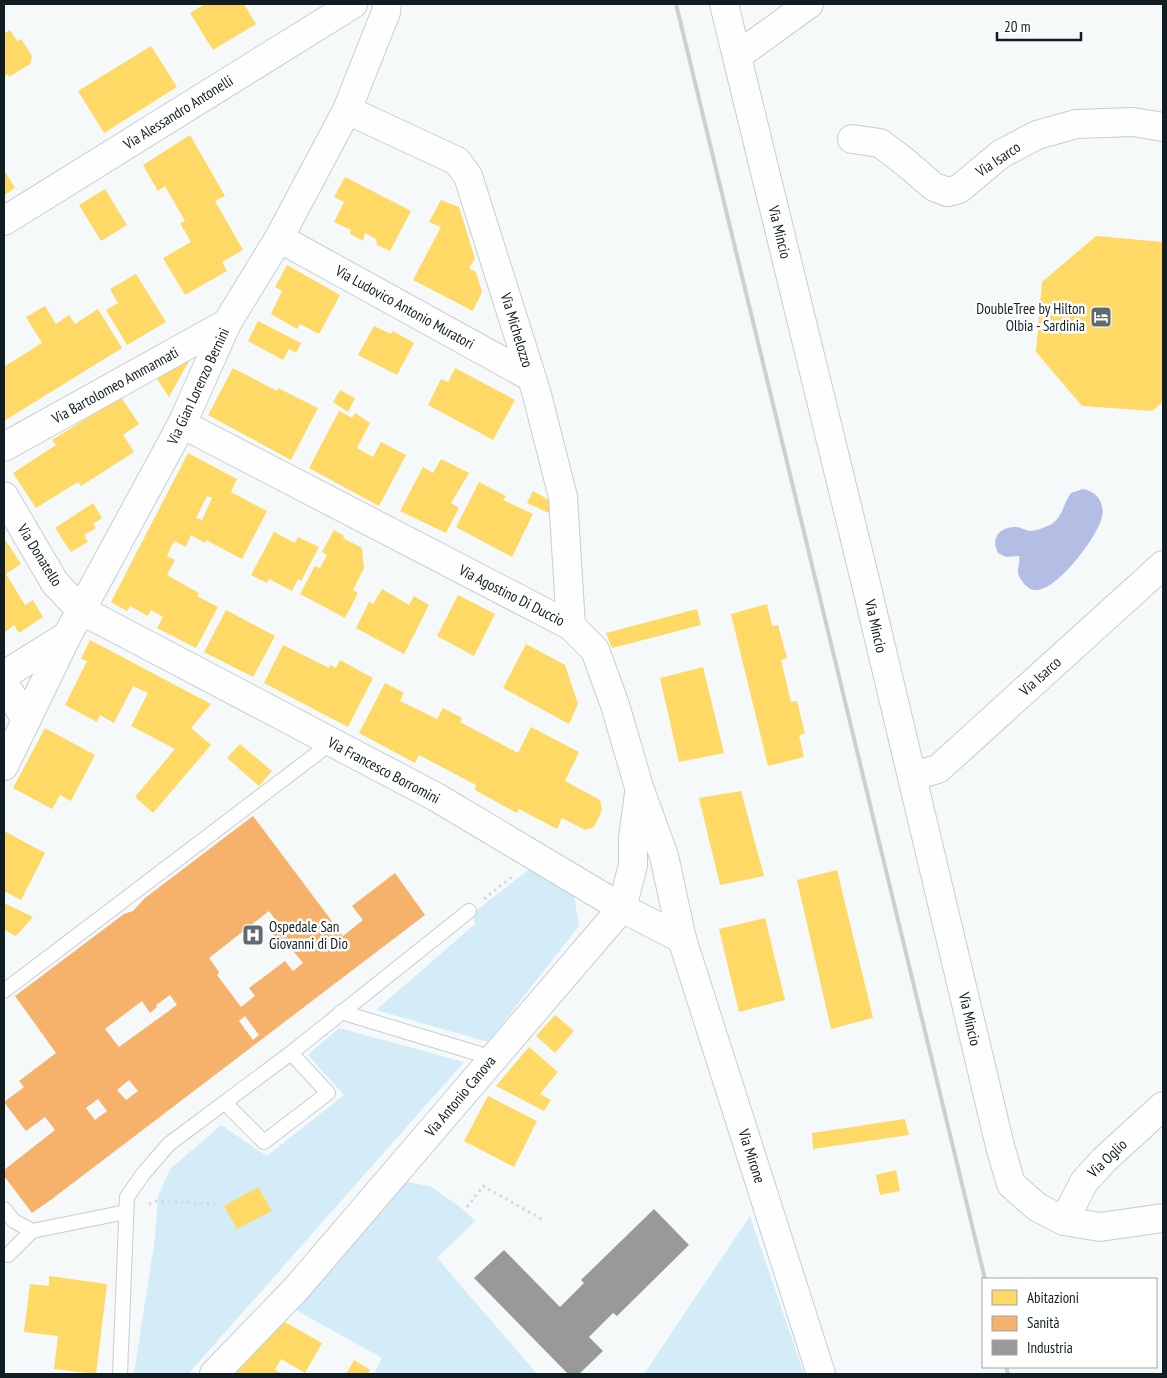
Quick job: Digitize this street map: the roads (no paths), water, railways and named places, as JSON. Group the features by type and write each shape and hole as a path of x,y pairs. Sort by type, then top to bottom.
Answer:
{"street":[{"name":"Via Alessandro Antonelli","path":"4,221 353,4"},
{"name":"Via Gian Lorenzo Bernini","path":"4,766 67,636 182,424 227,323 278,238 347,110 388,4"},
{"name":"Via Mincio","path":"724,4 1000,1146 1011,1184 1037,1207 1064,1221 1100,1228 1163,1218"},
{"path":"737,56 809,4"},
{"name":"Via Michelozzo","path":"347,110 457,161 468,176 531,376 563,497 571,626"},
{"name":"Via Isarco","path":"852,139 880,143 934,187 948,192 959,189 1001,154 1036,135 1076,124 1133,122 1163,127"},
{"name":"Via Ludovico Antonio Muratori","path":"278,238 531,376"},
{"name":"Via Bartolomeo Ammannati","path":"4,447 227,323"},
{"name":"Via Agostino Di Duccio","path":"182,424 571,626 595,650 664,856 682,939"},
{"name":"Via Donatello","path":"4,496 54,584 81,610"},
{"name":"Via Isarco","path":"912,776 938,769 1163,565"},
{"name":"Via Francesco Borromini","path":"81,610 436,797 622,908 682,939"},
{"path":"4,675 67,636"},
{"path":"4,683 26,720"},
{"name":"Via Antonio Canova","path":"214,1374 296,1289 622,908 633,865 639,786"},
{"name":"Via Mirone","path":"682,939 821,1374"},
{"name":"Via Oglio","path":"1064,1221 1084,1182 1104,1160 1163,1106"}],"lane":[{"path":"4,991 332,743"},
{"path":"120,1374 127,1197 143,1174 169,1144 291,1053 469,910"},
{"path":"341,1012 493,1058"},
{"path":"225,1103 264,1142 328,1093 291,1053"},
{"path":"4,1209 14,1221 32,1232"},
{"path":"5,1255 32,1232 126,1212"}],"water":[{"path":"1083,489 1092,492 1101,502 1103,512 1099,526 1075,562 1053,583 1043,589 1034,590 1030,588 1024,584 1019,575 1019,556 1006,557 998,553 995,543 998,534 1010,528 1017,527 1031,531 1050,525 1058,518 1071,493"}],"railway":[{"path":"676,4 985,1278"},
{"path":"1006,1368 1008,1374"}],"place":[{"name":"DoubleTree by Hilton Olbia - Sardinia","path":"1101,317"},
{"name":"Ospedale San Giovanni di Dio","path":"253,935"}]}
